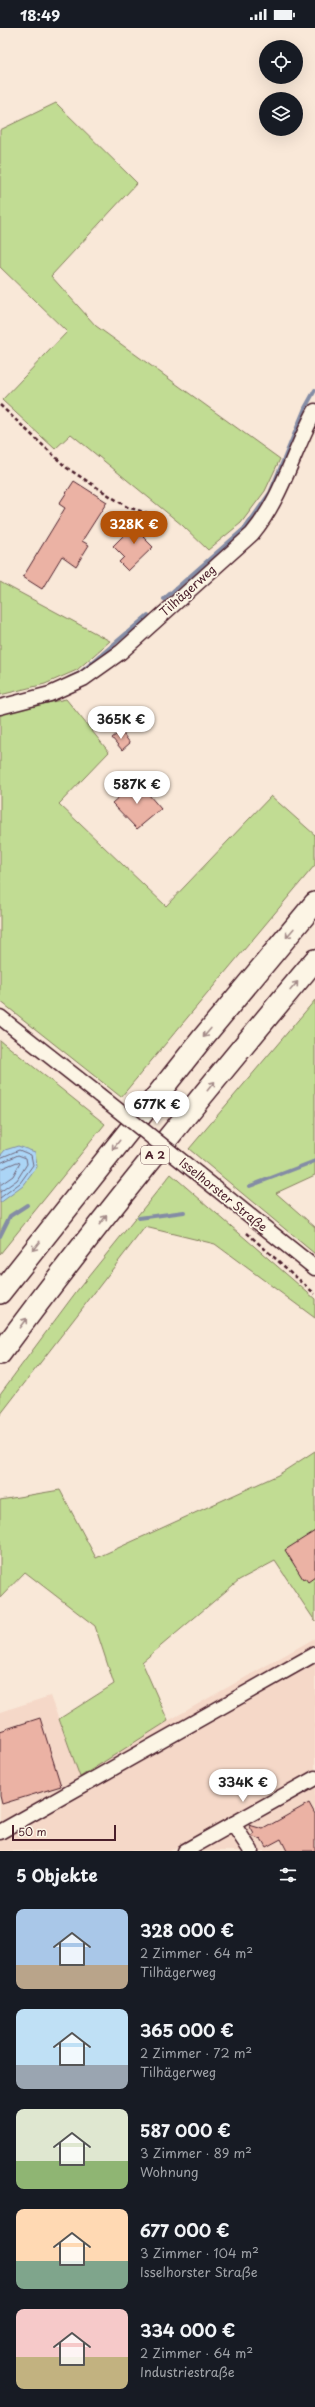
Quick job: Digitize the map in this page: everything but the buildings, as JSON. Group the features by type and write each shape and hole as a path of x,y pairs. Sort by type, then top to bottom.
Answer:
{"highway":[{"path":"0,1294 196,1046 315,903"},
{"name":"A 2","path":"0,1354 58,1276 236,1054 315,960"}],"street":[{"name":"Tilhägerweg","path":"0,707 50,694 83,679 121,652 252,534 267,517 315,411"},
{"name":"Isselhorster Straße","path":"0,1017 315,1268"},
{"path":"0,1832 315,1654"},
{"path":"185,1851 315,1778"},
{"path":"233,1824 251,1851"}],"path":[{"path":"0,405 66,468 127,507 161,517"},
{"path":"243,1229 315,1294"}],"shaded area":[{"path":"315,1638 315,1769 170,1851 0,1851 0,1712 50,1696 80,1776 168,1721"},
{"path":"315,1786 315,1851 200,1851"}],"green space":[{"path":"56,103 137,183 51,276 96,326 280,459 265,491 241,523 208,550 182,525 71,434 55,449 2,400 67,332 0,267 0,130"},
{"path":"0,582 110,641 77,670 45,684 0,695"},
{"path":"66,699 109,752 59,804 166,906 271,796 315,835 315,865 121,1097 0,1001 0,713"},
{"path":"315,1000 315,1175 276,1193 315,1227 315,1254 189,1149"},
{"path":"0,1040 105,1124 0,1254"},
{"path":"171,1174 315,1299 315,1318 215,1244 145,1227 0,1415 0,1394 76,1292"},
{"path":"315,1451 315,1621 275,1561 239,1580 142,1662 168,1721 80,1777 59,1719 114,1684 95,1626 25,1572 0,1598 0,1500 60,1490 96,1558 278,1475"}],"water":[{"path":"18,1146 35,1152 37,1167 23,1186 0,1203 0,1156 5,1150"}],"waterway":[{"path":"164,599 246,527 270,493 305,408 315,390"},
{"path":"69,678 80,673 148,615"},
{"path":"250,1186 315,1161"},
{"path":"0,1236 10,1216 27,1205"},
{"path":"139,1218 184,1212"}]}
